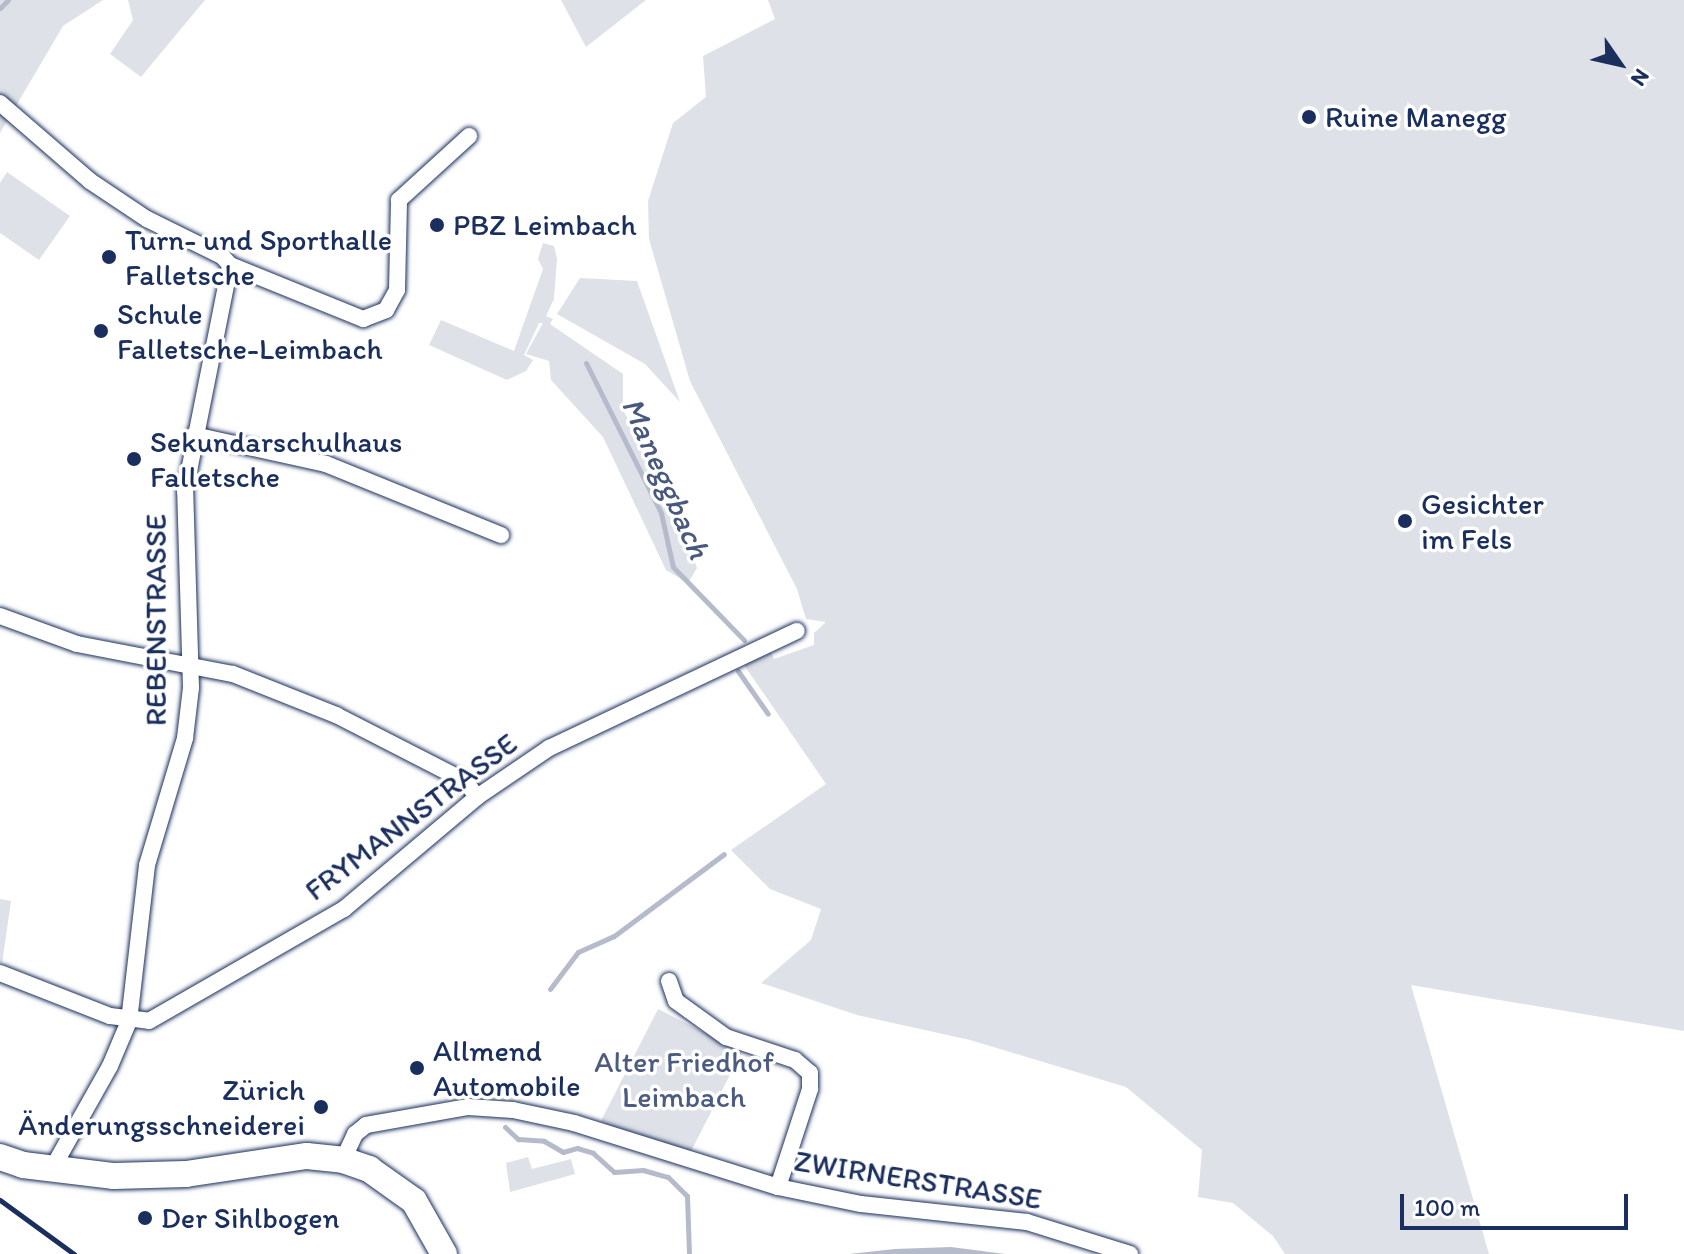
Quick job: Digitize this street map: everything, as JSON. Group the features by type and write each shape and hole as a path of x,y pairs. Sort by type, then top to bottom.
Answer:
{"main road":[{"path":"0,1157 52,1169 166,1175 307,1156 343,1160 369,1169 414,1201 444,1254"}],"street":[{"path":"4,108 90,181 147,219 222,256 230,265 349,317 376,317 397,290 399,200 469,136"},
{"name":"REBENSTRASSE","path":"129,1021 147,865 185,738 189,662 183,532 194,435 230,265"},
{"path":"194,435 326,464 501,535"},
{"path":"0,616 77,644 189,662 336,715 465,781 477,797"},
{"name":"FRYMANNSTRASSE","path":"129,1021 149,1021 344,909 477,797 549,748 797,631"},
{"path":"0,973 23,986 129,1021 110,1066 52,1169"},
{"path":"669,981 676,1001 726,1037 795,1060 810,1073 810,1089 778,1187"},
{"name":"ZWIRNERSTRASSE","path":"343,1160 355,1134 366,1125 485,1107 574,1123 778,1187 875,1206 1027,1222 1130,1254"}],"green space":[{"path":"0,0 103,0 63,26 0,133"},
{"path":"128,0 205,0 141,77 110,54 133,20"},
{"path":"561,0 646,0 586,47"},
{"path":"768,0 1684,0 1684,1031 1411,985 1489,1254 1285,1254 1273,1236 1233,1203 1198,1197 1202,1150 1126,1087 970,1040 857,1015 761,983 811,940 821,909 770,889 731,850 826,784 742,662 769,648 774,659 814,645 814,633 826,622 806,619 797,589 690,381 649,239 648,201 673,123 706,97 703,56 775,19"},
{"path":"7,172 70,216 39,260 0,233 0,183"},
{"path":"543,243 554,246 557,259 554,299 546,316 553,319 550,324 623,374 623,410 669,495 697,568 688,583 666,570 603,437 551,380 549,361 526,354 543,323 539,323 524,355 533,360 526,371 507,380 429,345 441,320 514,351 543,269 538,259"},
{"path":"580,278 637,281 680,402 645,364 557,314"},
{"path":"0,899 11,901 2,964 0,962"},
{"name":"Alter Friedhof Leimbach","path":"658,1009 742,1052 685,1164 601,1121"},
{"path":"528,1157 532,1169 571,1159 575,1174 510,1192 506,1163"}],"water":[{"path":"951,1247 1005,1254 849,1254 895,1249"}],"waterway":[{"path":"0,8 8,0"},
{"name":"Maneggbach","path":"586,363 661,513 673,567 744,640"},
{"name":"Maneggbach","path":"738,671 768,714"},
{"name":"Maneggbach","path":"550,989 578,952 614,936 724,854"},
{"name":"Maneggbach","path":"505,1127 518,1139 544,1141 563,1152 577,1148 593,1153 614,1172 643,1170 668,1177 687,1196 689,1254"}],"railway":[{"path":"0,1200 74,1254"}],"place":[{"name":"Ruine Manegg","path":"1309,117"},
{"name":"PBZ Leimbach","path":"437,225"},
{"name":"Turn- und Sporthalle Falletsche","path":"109,257"},
{"name":"Schule Falletsche-Leimbach","path":"101,331"},
{"name":"Sekundarschulhaus Falletsche","path":"134,459"},
{"name":"Gesichter im Fels","path":"1405,521"},
{"name":"Allmend Automobile","path":"417,1068"},
{"name":"Zürich Änderungsschneiderei","path":"321,1107"},
{"name":"Der Sihlbogen","path":"145,1218"}]}
